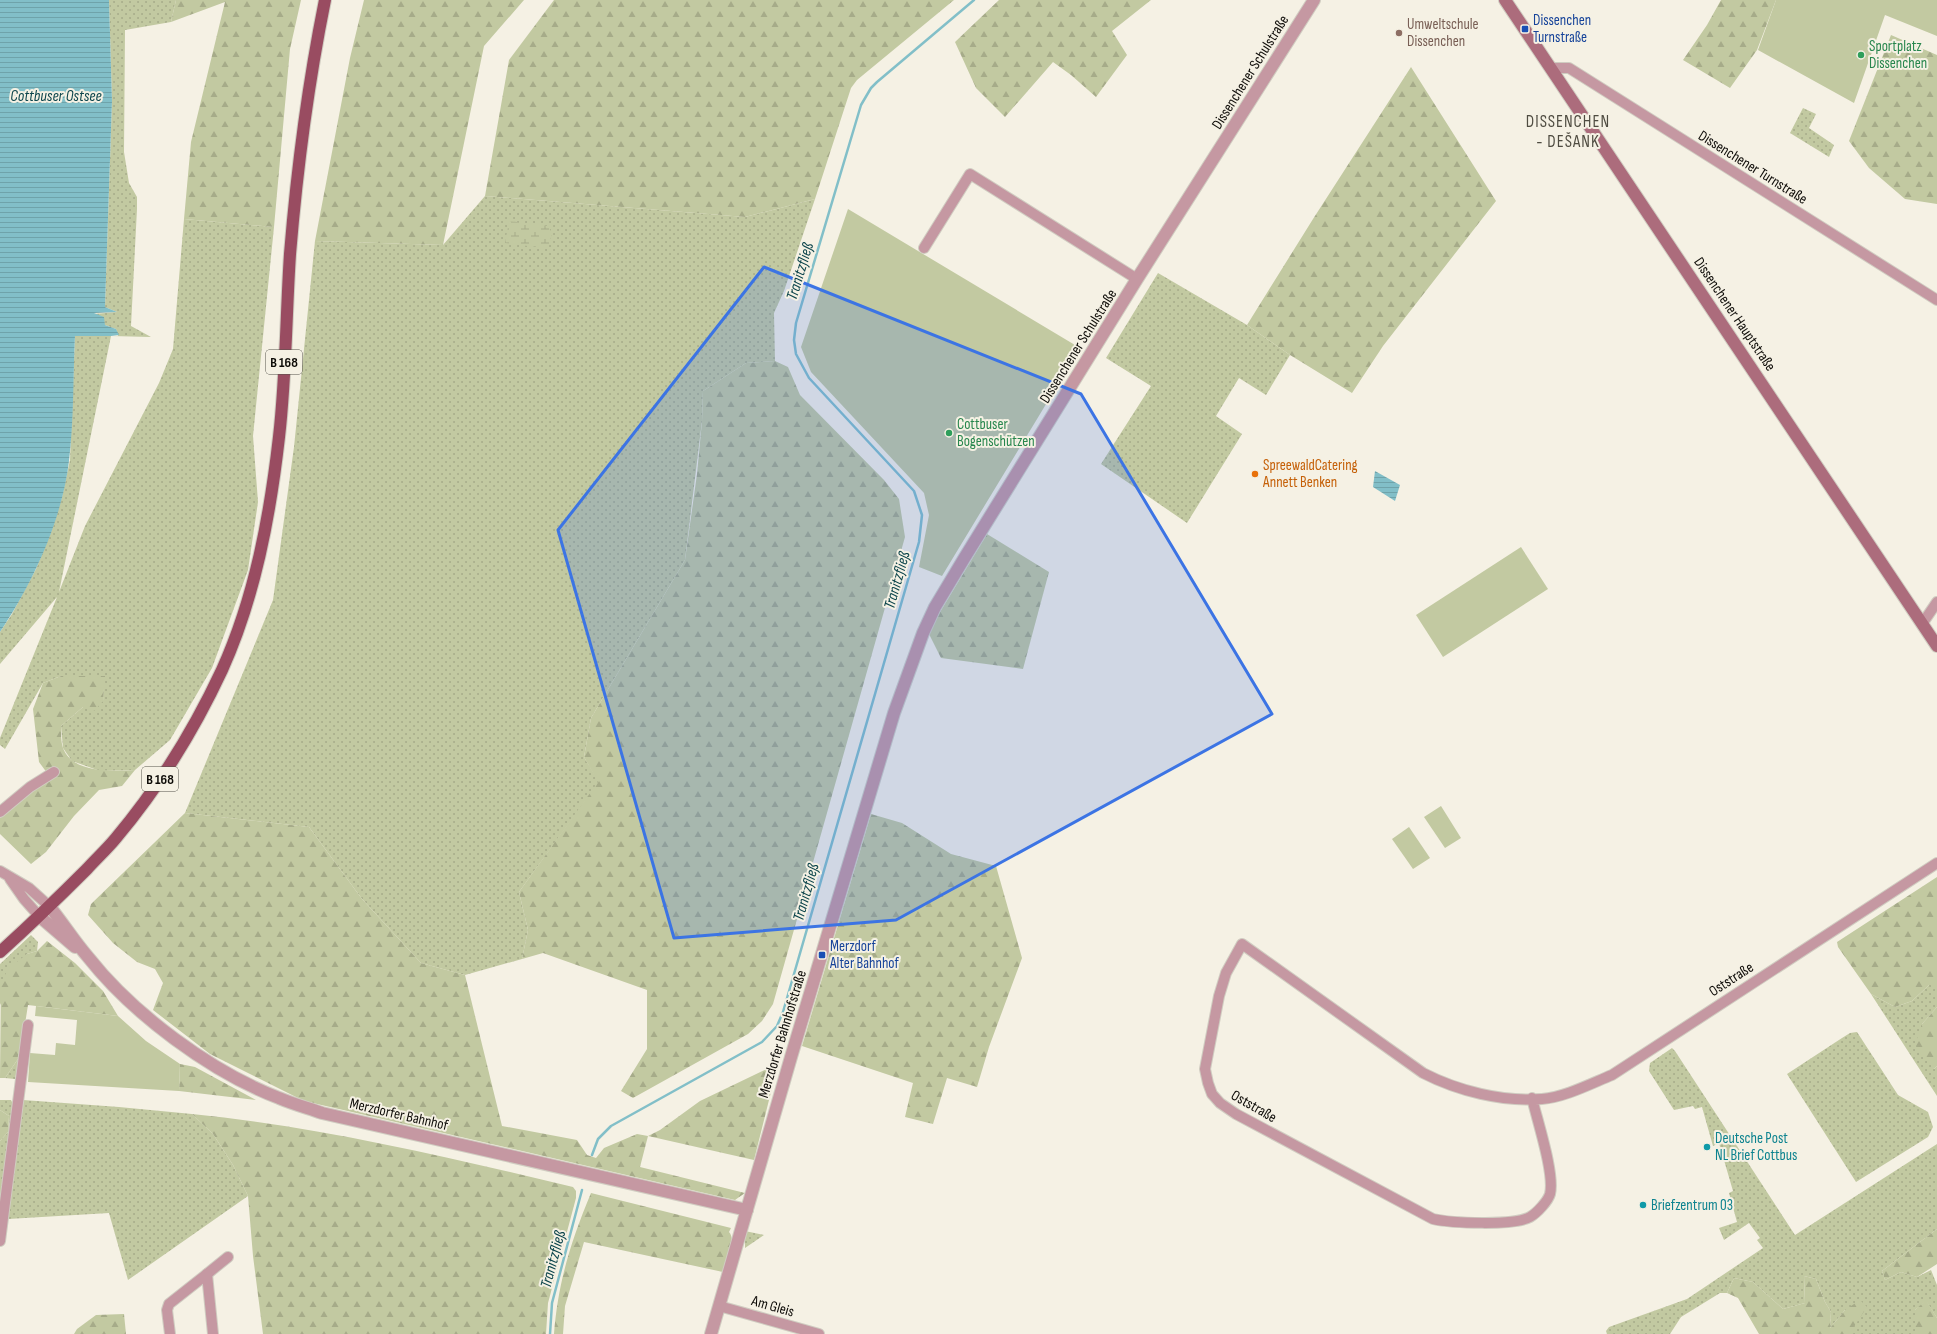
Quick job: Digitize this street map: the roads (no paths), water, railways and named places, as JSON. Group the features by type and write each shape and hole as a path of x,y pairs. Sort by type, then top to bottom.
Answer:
{"main road":[{"name":"B 168","path":"0,952 39,916 115,840 162,777 182,744 222,670 240,625 258,564 279,436 290,255 302,131 313,60 325,0"},
{"name":"Dissenchener Hauptstraße","path":"1505,0 1937,646"}],"street":[{"name":"Dissenchener Schulstraße","path":"886,743 894,713 923,633 935,607 1137,279 1314,0"},
{"name":"Dissenchener Turnstraße","path":"1551,68 1569,68 1937,300"},
{"path":"924,248 970,174 1137,279"},
{"path":"1922,624 1937,602"},
{"name":"Merzdorfer Bahnhofstraße","path":"711,1334 790,1057 886,743"},
{"path":"0,812 30,787 54,772"},
{"name":"Oststraße","path":"1532,1098 1551,1179 1550,1195 1542,1206 1530,1217 1514,1221 1447,1222 1433,1219 1236,1114 1220,1103 1212,1094 1205,1069 1219,996 1226,974 1242,944 1423,1073 1446,1085 1474,1092 1508,1097 1532,1098 1542,1099 1567,1093 1612,1075 1937,863"},
{"path":"3,873 29,888 49,906 88,958"},
{"path":"3,873 39,916 88,958"},
{"name":"Merzdorfer Bahnhof","path":"88,958 138,1008 189,1049 238,1080 279,1098 337,1116 747,1210"},
{"path":"0,1241 28,1025"},
{"path":"170,1334 167,1310 169,1304 228,1257"},
{"path":"207,1274 213,1334"},
{"name":"Am Gleis","path":"719,1306 819,1334"}],"water":[{"name":"Cottbuser Ostsee","path":"0,0 109,0 112,101 105,307 117,312 94,313 104,317 105,325 116,329 119,335 75,336 71,446 60,506 44,550 24,593 0,632"},
{"path":"1375,471 1400,485 1395,501 1373,487"}],"waterway":[{"name":"Tranitzfließ","path":"592,1155 598,1139 611,1126 762,1042 777,1026 783,1012 919,542 922,515 914,491 809,378 796,354 794,340 796,323 861,105 871,88 877,82 974,0"},
{"name":"Tranitzfließ","path":"550,1334 552,1303 582,1190"}],"place":[{"name":"Dissenchen Turnstraße","path":"1525,29"},
{"name":"Umweltschule Dissenchen","path":"1399,33"},
{"name":"Sportplatz Dissenchen","path":"1861,55"},
{"name":"Cottbuser Bogenschützen","path":"949,433"},
{"name":"SpreewaldCatering Annett Benken","path":"1255,474"},
{"name":"Merzdorf Alter Bahnhof","path":"822,955"},
{"name":"Deutsche Post NL Brief Cottbus","path":"1707,1147"},
{"name":"Briefzentrum 03","path":"1643,1205"}],"district":[{"name":"DISSENCHEN - DEŠANK","path":"1568,131"}]}
